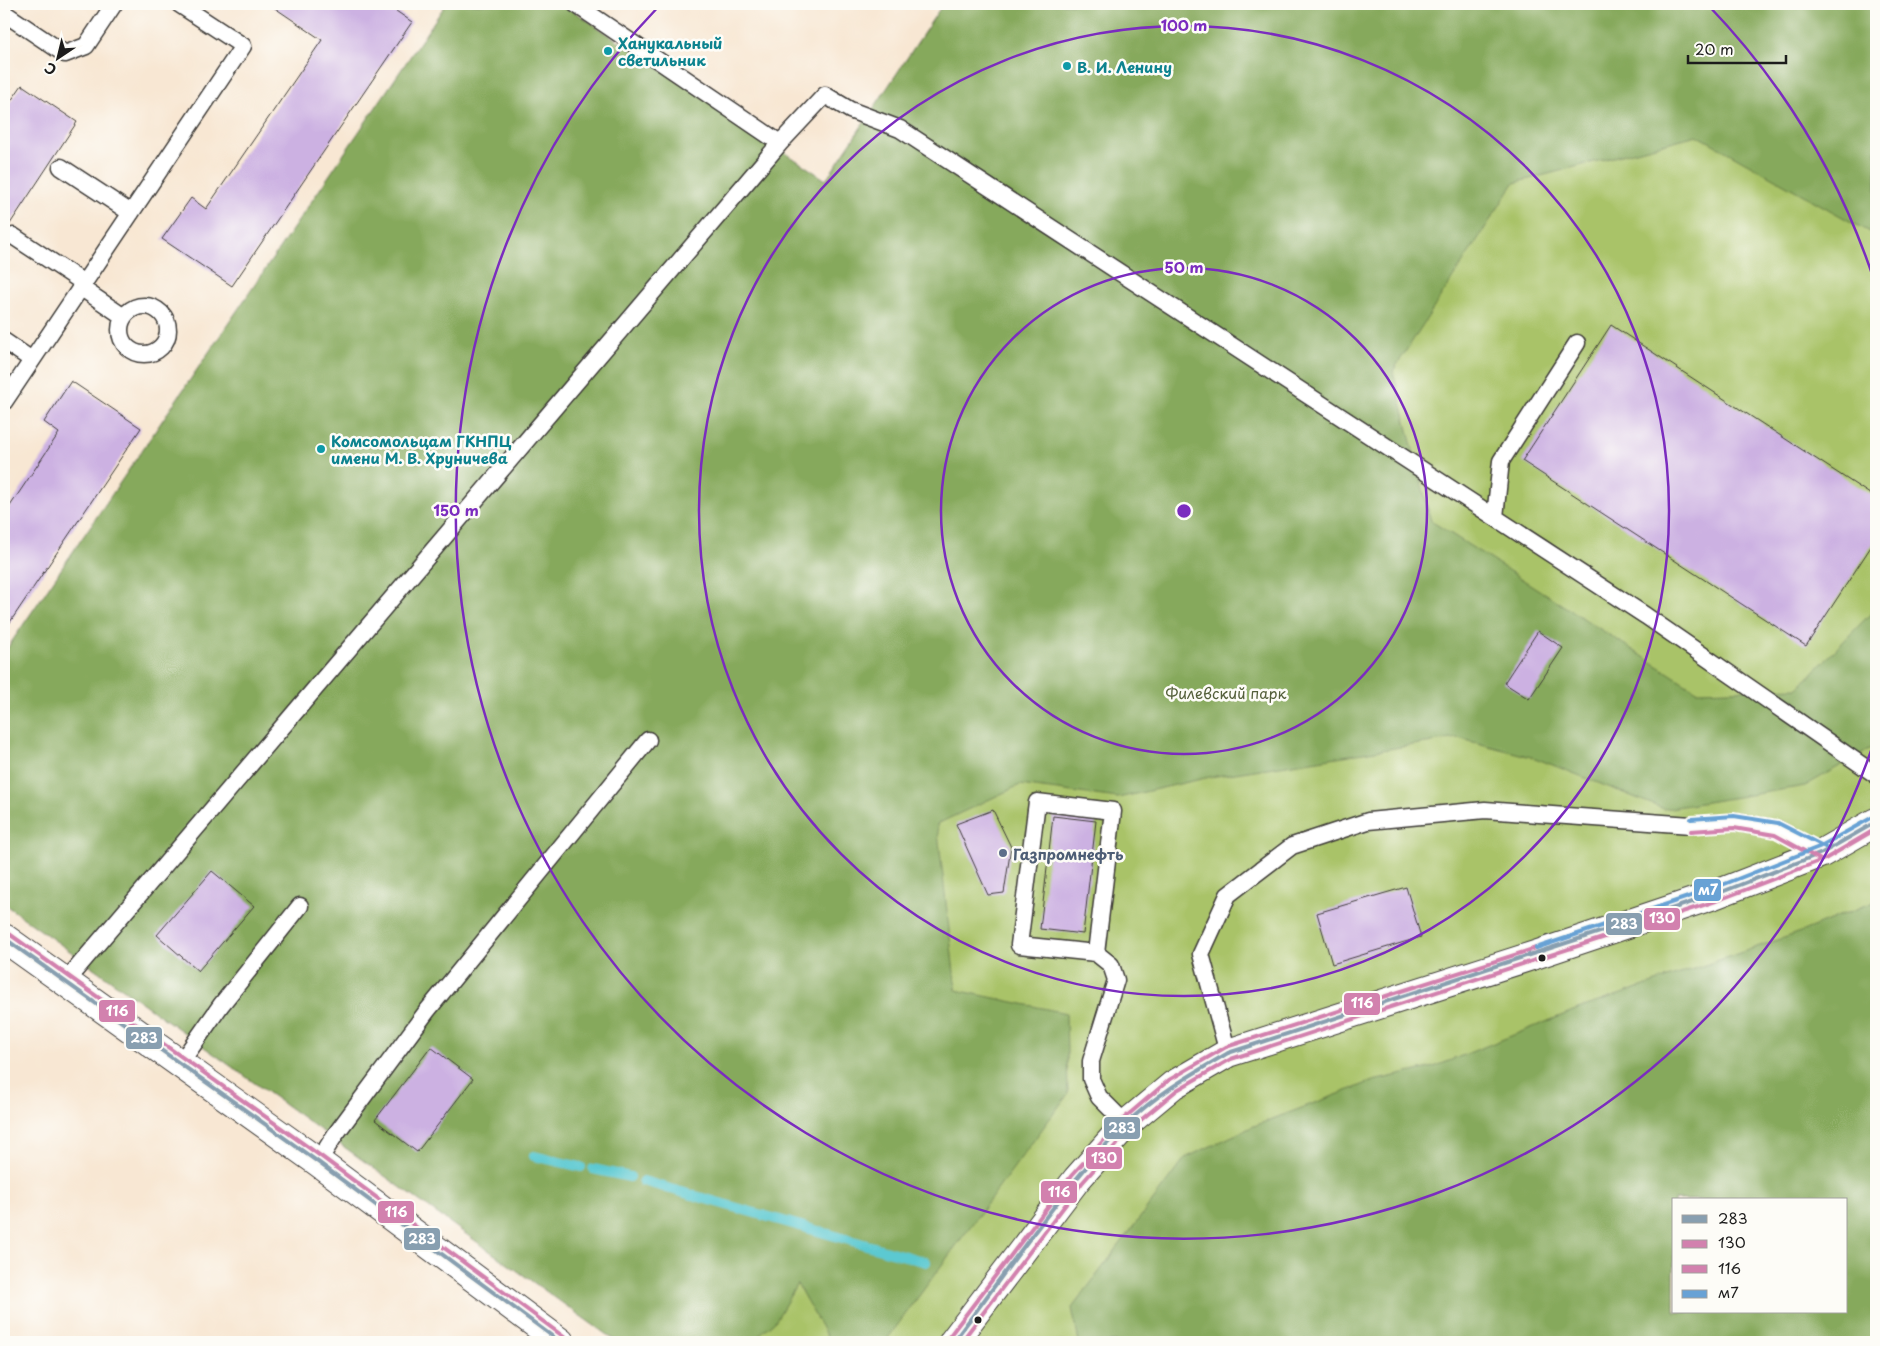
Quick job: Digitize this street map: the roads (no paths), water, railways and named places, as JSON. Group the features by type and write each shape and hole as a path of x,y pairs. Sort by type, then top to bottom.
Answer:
{"street":[{"path":"953,1342 1076,1179 1126,1124 1173,1085 1228,1053 1714,895 1822,852 1876,822"},
{"path":"4,938 179,1065 318,1162 560,1342"}],"lane":[{"path":"4,13 65,54 86,46 114,4"},
{"path":"4,402 243,46 179,4"},
{"path":"574,4 780,143"},
{"path":"65,982 780,143 825,96 850,110 900,129 1646,616 1876,775"},
{"path":"61,167 131,213"},
{"path":"14,236 124,317"},
{"path":"4,342 32,360"},
{"path":"1495,517 1501,461 1577,343"},
{"path":"318,1162 335,1135 427,1011 648,740"},
{"path":"1096,953 1113,811 1037,802 1019,945 1096,953 1111,965 1116,980 1090,1060 1091,1079 1099,1097 1126,1124"},
{"path":"1228,1053 1201,954 1228,895 1292,846 1368,821 1485,810 1691,825 1734,822 1777,830 1822,852"},
{"path":"179,1065 216,1013 300,906"}],"waterway":[{"path":"534,1156 581,1167"},
{"path":"593,1169 630,1177"},
{"path":"643,1181 926,1262"}],"place":[{"name":"Ханукальный светильник","path":"608,51"},
{"name":"В. И. Ленину","path":"1067,66"},
{"name":"Комсомольцам ГКНПЦ имени М. В. Хруничева","path":"321,449"},
{"name":"Газпромнефть","path":"1003,853"}],"park label":[{"name":"Филевский парк","path":"1226,692"}]}
